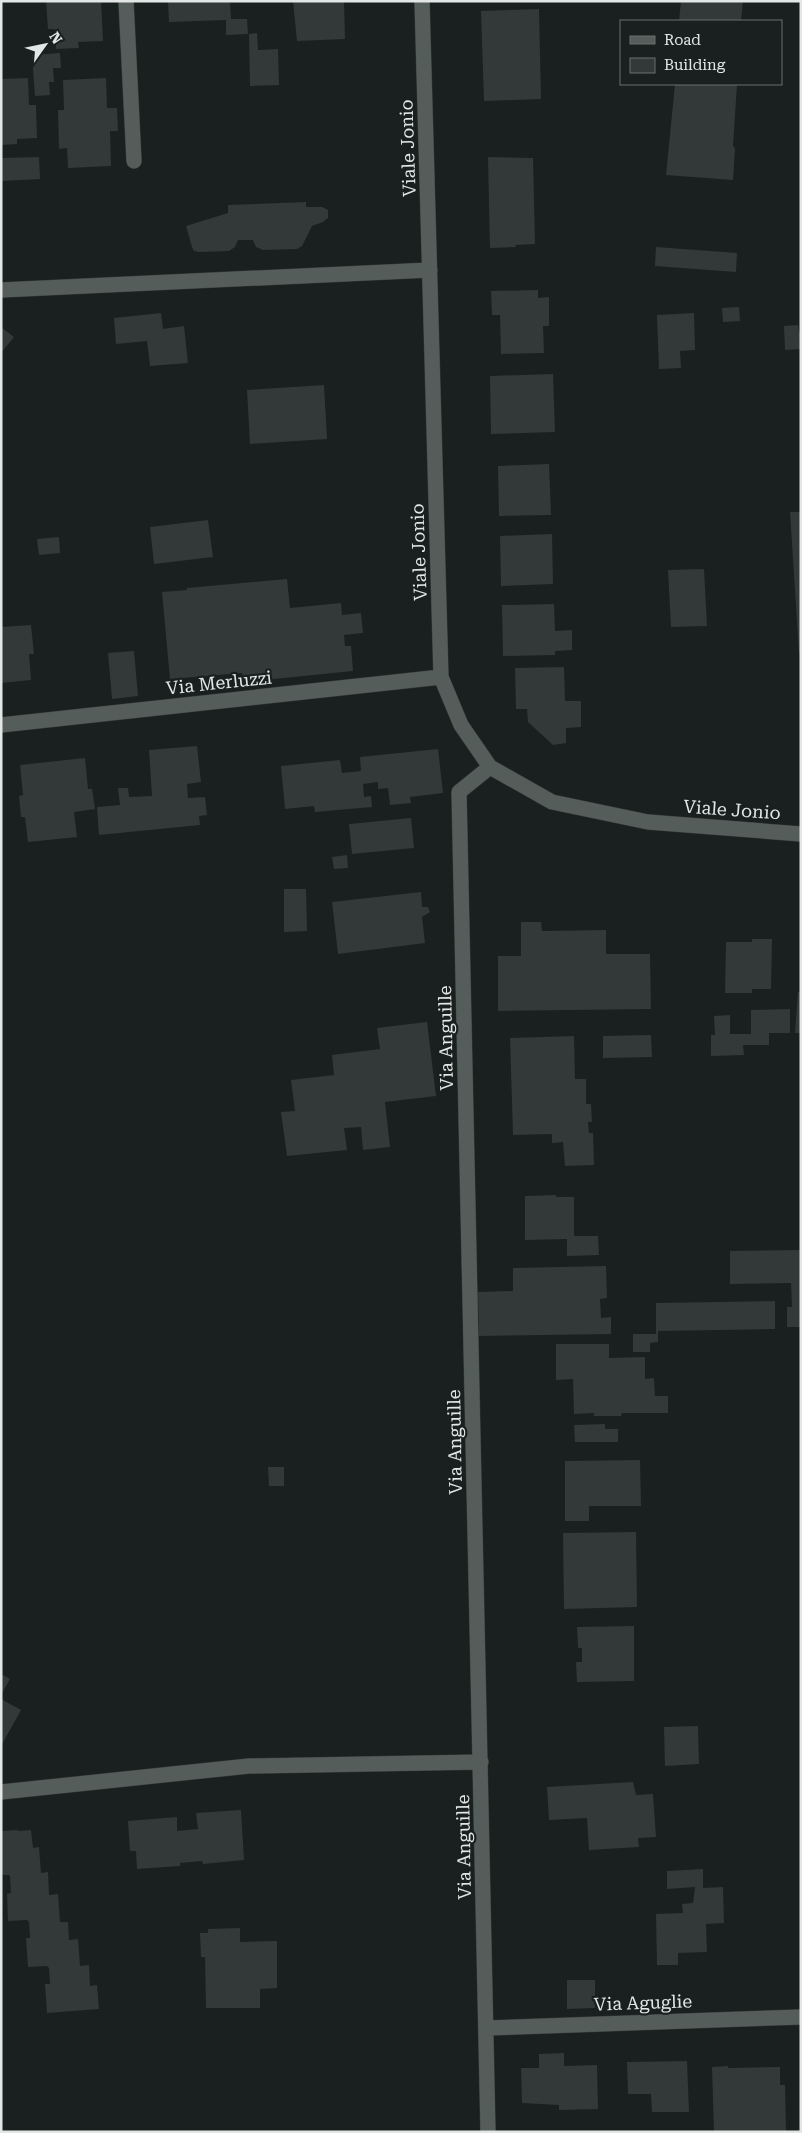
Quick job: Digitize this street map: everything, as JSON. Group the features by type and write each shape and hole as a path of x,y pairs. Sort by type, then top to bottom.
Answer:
{"street":[{"path":"126,1 134,161"},
{"name":"Viale Jonio","path":"422,1 441,677 461,725 490,767 552,802 648,822 801,834"},
{"path":"1,290 430,270"},
{"name":"Via Merluzzi","path":"1,725 441,677"},
{"name":"Via Anguille","path":"488,2132 459,792 490,767"},
{"path":"1,1792 249,1766 481,1762"},
{"name":"Via Aguglie","path":"487,2028 801,2016"}],"building":[{"path":"46,1 101,1 103,41 78,42 79,48 56,49 55,29 48,29"},
{"path":"168,1 230,1 231,19 247,19 248,34 226,35 226,20 169,22"},
{"path":"293,1 344,1 345,39 297,41"},
{"path":"681,1 743,1 741,20 679,20"},
{"path":"539,9 541,99 484,101 481,11"},
{"path":"257,33 258,50 278,49 279,85 250,86 249,34"},
{"path":"60,53 61,68 53,68 54,82 49,82 50,95 35,96 32,55"},
{"path":"28,78 29,105 36,105 37,138 17,139 17,144 1,145 1,79"},
{"path":"106,78 107,108 117,108 118,131 110,131 111,166 68,168 67,148 59,149 58,110 64,110 63,80"},
{"path":"675,85 737,85 733,180 666,175"},
{"path":"39,157 40,179 1,181 1,158"},
{"path":"488,157 533,158 535,244 490,248"},
{"path":"306,202 306,207 322,207 328,210 328,218 312,226 302,246 297,249 263,250 256,247 253,240 238,240 235,247 229,251 199,252 194,251 192,247 186,226 228,213 228,205"},
{"path":"656,247 737,253 736,272 655,266"},
{"path":"538,290 538,298 549,297 549,326 543,326 544,353 501,354 500,315 492,315 491,291"},
{"path":"739,307 740,321 723,322 722,308"},
{"path":"161,313 163,329 184,326 188,363 150,366 147,341 116,344 114,318"},
{"path":"694,313 695,350 680,351 681,368 659,369 657,315"},
{"path":"798,325 799,332 801,332 801,349 785,350 784,326"},
{"path":"1,327 14,337 1,353"},
{"path":"553,374 555,432 491,434 490,376"},
{"path":"324,385 327,439 250,444 247,390"},
{"path":"549,464 551,515 499,516 498,466"},
{"path":"790,512 801,512 801,653 799,653"},
{"path":"208,520 213,557 154,564 150,527"},
{"path":"552,534 553,584 501,586 500,536"},
{"path":"59,537 60,553 39,555 37,539"},
{"path":"704,569 707,626 671,627 668,570"},
{"path":"287,579 290,608 341,603 342,615 361,613 363,633 344,635 345,646 351,646 353,671 243,682 242,673 170,679 162,592"},
{"path":"554,604 555,631 572,630 572,650 555,651 555,655 503,656 502,605"},
{"path":"31,625 34,654 29,654 31,680 1,683 1,627"},
{"path":"134,651 138,696 112,699 108,653"},
{"path":"564,667 565,701 581,701 581,727 566,728 566,743 553,745 528,722 527,709 516,709 515,668"},
{"path":"197,746 201,782 187,784 188,798 205,797 207,815 199,816 200,825 99,835 97,807 120,805 118,788 128,788 129,797 152,796 149,750"},
{"path":"438,749 443,793 410,797 411,803 390,805 388,788 378,789 378,782 363,784 364,797 371,796 372,807 315,812 314,806 285,809 281,766 340,760 342,773 361,771 360,757"},
{"path":"85,758 88,789 92,789 95,809 74,812 77,837 28,842 25,817 21,817 19,796 23,795 20,765"},
{"path":"411,818 414,848 352,854 349,824"},
{"path":"347,855 348,868 334,869 332,857"},
{"path":"284,889 306,889 307,931 284,932"},
{"path":"421,892 422,907 428,907 430,912 422,917 425,943 338,954 332,902"},
{"path":"521,922 541,922 542,931 606,930 606,954 650,954 651,1009 498,1011 498,956 521,956"},
{"path":"752,939 772,939 771,989 752,989 752,993 725,993 726,942 752,942"},
{"path":"798,992 801,993 801,1033 795,1033"},
{"path":"790,1009 790,1033 769,1033 769,1045 743,1045 744,1055 711,1056 711,1035 715,1035 714,1016 730,1015 730,1034 751,1034 751,1010"},
{"path":"427,1022 436,1096 385,1102 390,1147 363,1150 361,1127 344,1128 347,1150 287,1156 281,1112 295,1111 291,1080 334,1075 332,1055 380,1049 377,1028"},
{"path":"651,1035 652,1057 603,1058 603,1036"},
{"path":"574,1036 575,1079 586,1079 586,1104 591,1104 592,1122 588,1122 589,1133 593,1133 594,1165 565,1166 563,1142 552,1143 552,1134 513,1135 510,1038"},
{"path":"556,1195 556,1197 574,1197 574,1236 598,1236 599,1255 567,1256 567,1239 525,1240 525,1196"},
{"path":"801,1250 801,1327 787,1327 787,1307 792,1307 791,1283 730,1284 730,1251"},
{"path":"606,1266 607,1298 600,1299 601,1318 611,1317 611,1334 479,1336 478,1292 513,1291 513,1268"},
{"path":"775,1301 775,1329 658,1331 658,1342 650,1343 650,1352 633,1352 633,1334 656,1334 656,1303"},
{"path":"556,1344 609,1344 609,1358 645,1357 645,1379 654,1378 655,1396 668,1396 668,1413 622,1413 621,1416 594,1416 594,1413 574,1414 573,1379 556,1380"},
{"path":"605,1424 605,1429 618,1429 618,1442 575,1442 574,1425"},
{"path":"640,1460 641,1506 589,1506 589,1521 565,1521 565,1461"},
{"path":"268,1467 284,1467 284,1486 269,1486"},
{"path":"636,1532 637,1607 564,1609 563,1533"},
{"path":"634,1626 634,1681 577,1682 576,1662 582,1662 582,1648 578,1648 577,1627"},
{"path":"1,1674 10,1679 1,1695"},
{"path":"1,1699 21,1710 1,1746"},
{"path":"698,1726 699,1764 665,1766 664,1727"},
{"path":"633,1782 636,1795 653,1794 656,1837 638,1838 639,1847 589,1850 587,1818 549,1820 547,1787"},
{"path":"241,1810 244,1860 203,1864 202,1861 180,1863 180,1866 137,1869 136,1851 130,1851 128,1821 177,1817 177,1831 198,1829 196,1813"},
{"path":"31,1830 33,1848 39,1847 41,1873 48,1872 49,1895 58,1894 60,1922 68,1922 69,1940 78,1939 80,1966 89,1965 90,1986 97,1985 99,2009 47,2013 45,1984 50,1984 49,1968 47,1966 28,1967 26,1938 30,1938 29,1922 27,1920 8,1921 7,1894 11,1893 10,1877 9,1875 1,1875 1,1831"},
{"path":"703,1869 703,1888 723,1887 724,1923 706,1924 707,1952 678,1953 678,1965 657,1965 656,1914 683,1913 682,1904 693,1903 695,1887 667,1889 667,1871"},
{"path":"240,1928 240,1942 277,1941 277,1988 260,1989 260,2008 206,2008 205,1957 201,1957 200,1933 208,1933 208,1929"},
{"path":"567,1980 595,1980 595,2008 567,2009"},
{"path":"564,2053 564,2066 597,2065 598,2109 559,2110 559,2105 522,2103 521,2068 539,2068 539,2054"},
{"path":"687,2061 689,2112 652,2112 651,2094 628,2094 627,2062"},
{"path":"728,2066 728,2068 780,2067 780,2085 785,2085 786,2132 714,2132 712,2067"}]}
